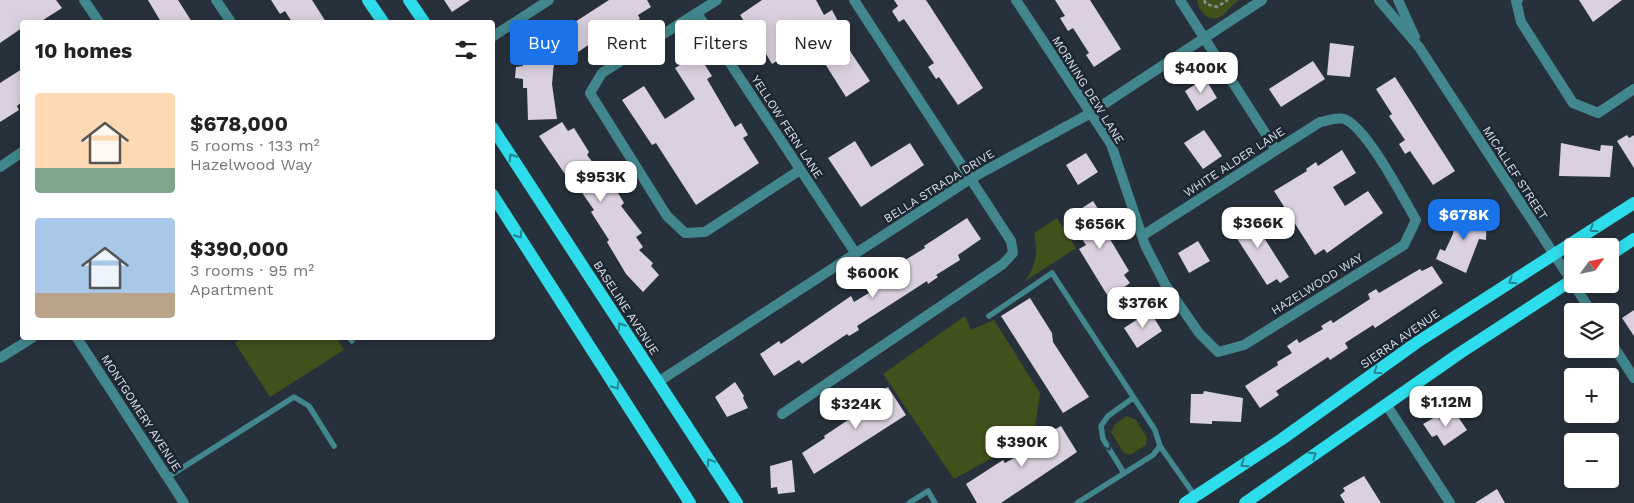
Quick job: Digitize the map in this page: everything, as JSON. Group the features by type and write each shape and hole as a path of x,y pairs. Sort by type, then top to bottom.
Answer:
{"main road":[{"path":"368,0 381,20"},
{"path":"409,0 423,20"},
{"name":"BASELINE AVENUE","path":"495,132 737,503"},
{"path":"495,199 690,503"},
{"name":"SIERRA AVENUE","path":"1190,500 1282,439 1416,343 1634,202"},
{"path":"1619,249 1634,240"},
{"path":"1245,503 1386,404 1564,285"}],"street":[{"path":"84,0 97,20"},
{"path":"216,0 230,20"},
{"path":"495,35 549,0"},
{"path":"717,0 602,73 590,93 667,216 685,233 705,232 800,170"},
{"path":"782,414 1003,264 1013,253 1011,240 854,0"},
{"name":"MORNING DEW LANE","path":"1016,0 1089,114 1111,144 1142,236 1165,284 1199,333 1218,352"},
{"path":"1180,0 1276,150"},
{"name":"BELLA STRADA DRIVE","path":"658,382 970,179 1089,114 1203,37 1262,0"},
{"name":"MICALLEF STREET","path":"1378,0 1419,47 1564,269"},
{"name":"MICALLEF STREET","path":"1398,0 1419,47"},
{"path":"1517,1 1521,22 1573,103 1598,112 1634,89"},
{"name":"YELLOW FERN LANE","path":"697,12 856,254"},
{"name":"WHITE ALDER LANE","path":"1142,236 1320,122 1342,118 1357,126 1387,170 1416,220"},
{"path":"0,167 20,153"},
{"name":"HAZELWOOD WAY","path":"1218,352 1244,345 1404,245 1416,220"},
{"path":"0,358 29,340"},
{"name":"MONTGOMERY AVENUE","path":"78,340 184,503"},
{"path":"1619,354 1634,377"},
{"path":"1386,404 1450,503"}],"lane":[{"path":"989,316 1052,273 1154,430 1160,446 1190,500"},
{"path":"168,478 294,397 309,406 334,446"},
{"path":"1124,474 1103,439 1101,426 1108,416 1133,398"},
{"path":"1077,503 1153,455 1160,446"},
{"path":"909,503 928,491 935,503"}],"path":[{"path":"1204,0 1206,4 1217,7 1228,0"}],"green space":[{"path":"1197,0 1239,0 1222,16 1212,18 1202,12"},
{"path":"1057,218 1076,248 1025,281 1036,258 1034,233"},
{"path":"965,316 971,330 994,320 1040,393 1034,435 954,479 883,374"},
{"path":"240,340 337,340 344,350 270,397 235,343"},
{"path":"1127,416 1136,420 1147,438 1146,445 1130,455 1124,453 1111,432 1115,424"}],"building":[{"path":"0,0 56,0 62,8 43,20 20,20 20,29 0,43"},
{"path":"148,0 178,0 191,20 160,20"},
{"path":"271,0 312,0 325,20 291,20 285,11 280,14"},
{"path":"444,0 470,0 452,12"},
{"path":"609,0 647,0 651,7 638,15 640,19 638,20 588,20 588,45 578,52 578,20"},
{"path":"762,0 816,0 824,15 832,10 837,20 776,20 776,61 772,64 766,54 766,20 743,20 740,15"},
{"path":"894,0 926,0 983,88 958,105 939,77 936,79 928,67 934,63 904,19 899,22 892,11 898,6"},
{"path":"1055,0 1090,0 1121,49 1094,67 1086,55 1089,53 1073,28 1068,31 1060,18 1065,16"},
{"path":"1579,0 1622,0 1593,22"},
{"path":"1330,43 1354,46 1350,77 1327,75"},
{"path":"850,50 870,81 846,97 826,65 850,65"},
{"path":"1313,61 1325,79 1281,107 1269,89"},
{"path":"554,65 552,84 557,119 528,120 527,88 523,88 523,79 515,78 516,67"},
{"path":"680,65 705,65 712,76 707,79 735,127 741,123 748,135 743,138 759,163 696,205 656,143 652,145 622,100 644,86 665,119 695,99 675,68"},
{"path":"20,70 20,104 17,106 19,110 0,122 0,83"},
{"path":"1395,77 1455,171 1433,185 1410,151 1405,154 1399,144 1405,140 1389,116 1392,114 1376,89"},
{"path":"1205,78 1217,98 1197,111 1185,91"},
{"path":"562,122 568,131 574,128 589,152 587,155 606,179 609,178 624,203 621,206 642,233 636,237 643,247 639,250 653,263 651,266 659,275 643,292 626,274 607,242 609,240 591,212 594,210 574,181 571,183 539,136"},
{"path":"1204,130 1222,156 1203,169 1184,143"},
{"path":"1627,135 1629,138 1634,135 1634,168 1617,141"},
{"path":"855,141 871,167 910,143 924,165 861,207 828,158"},
{"path":"1561,143 1600,151 1601,145 1613,146 1610,177 1559,176"},
{"path":"1342,150 1356,173 1333,187 1345,206 1368,191 1383,213 1327,253 1324,249 1315,255 1274,191 1307,171 1306,169 1316,162 1318,166"},
{"path":"1086,153 1098,172 1078,185 1066,165"},
{"path":"1093,201 1106,221 1101,224 1129,271 1124,275 1130,283 1109,298 1079,249 1086,245 1068,217"},
{"path":"1247,211 1289,277 1280,283 1277,279 1267,285 1227,223"},
{"path":"1459,213 1487,217 1486,240 1479,239 1466,273 1436,259 1440,249 1445,251 1453,234 1454,220 1458,219"},
{"path":"967,218 981,239 958,255 960,260 936,275 938,277 928,284 927,281 857,326 859,330 849,336 847,334 802,364 799,360 774,376 760,354 779,341 781,344 851,296 854,302 882,285 877,277 925,248 924,246"},
{"path":"1198,241 1210,261 1189,273 1178,253"},
{"path":"1432,266 1443,283 1375,328 1373,325 1345,343 1348,348 1330,360 1328,357 1276,391 1279,395 1260,408 1245,386 1278,365 1277,362 1292,353 1287,346 1297,339 1299,343 1323,329 1321,326 1331,320 1333,323 1370,299 1368,294 1376,289 1379,293 1420,269 1422,271"},
{"path":"1030,298 1052,333 1053,342 1089,397 1063,413 1001,316"},
{"path":"1634,310 1634,336 1622,318"},
{"path":"1150,311 1162,331 1137,348 1124,328"},
{"path":"735,382 744,396 743,398 748,408 727,417 715,397"},
{"path":"888,387 906,415 814,474 802,453 857,414 854,409 879,395 878,393"},
{"path":"1204,391 1243,398 1241,422 1212,421 1212,424 1190,423 1191,394 1203,394"},
{"path":"1454,411 1467,430 1444,446 1437,435 1432,437 1423,424 1437,416 1440,420"},
{"path":"1061,426 1077,452 1001,503 977,503 966,484 1003,460 1005,463 1029,449 1027,445"},
{"path":"792,460 795,492 778,494 777,487 771,488 770,466"},
{"path":"1364,476 1381,503 1345,503 1340,495 1345,491 1343,488"},
{"path":"1497,489 1505,503 1475,503"}]}
